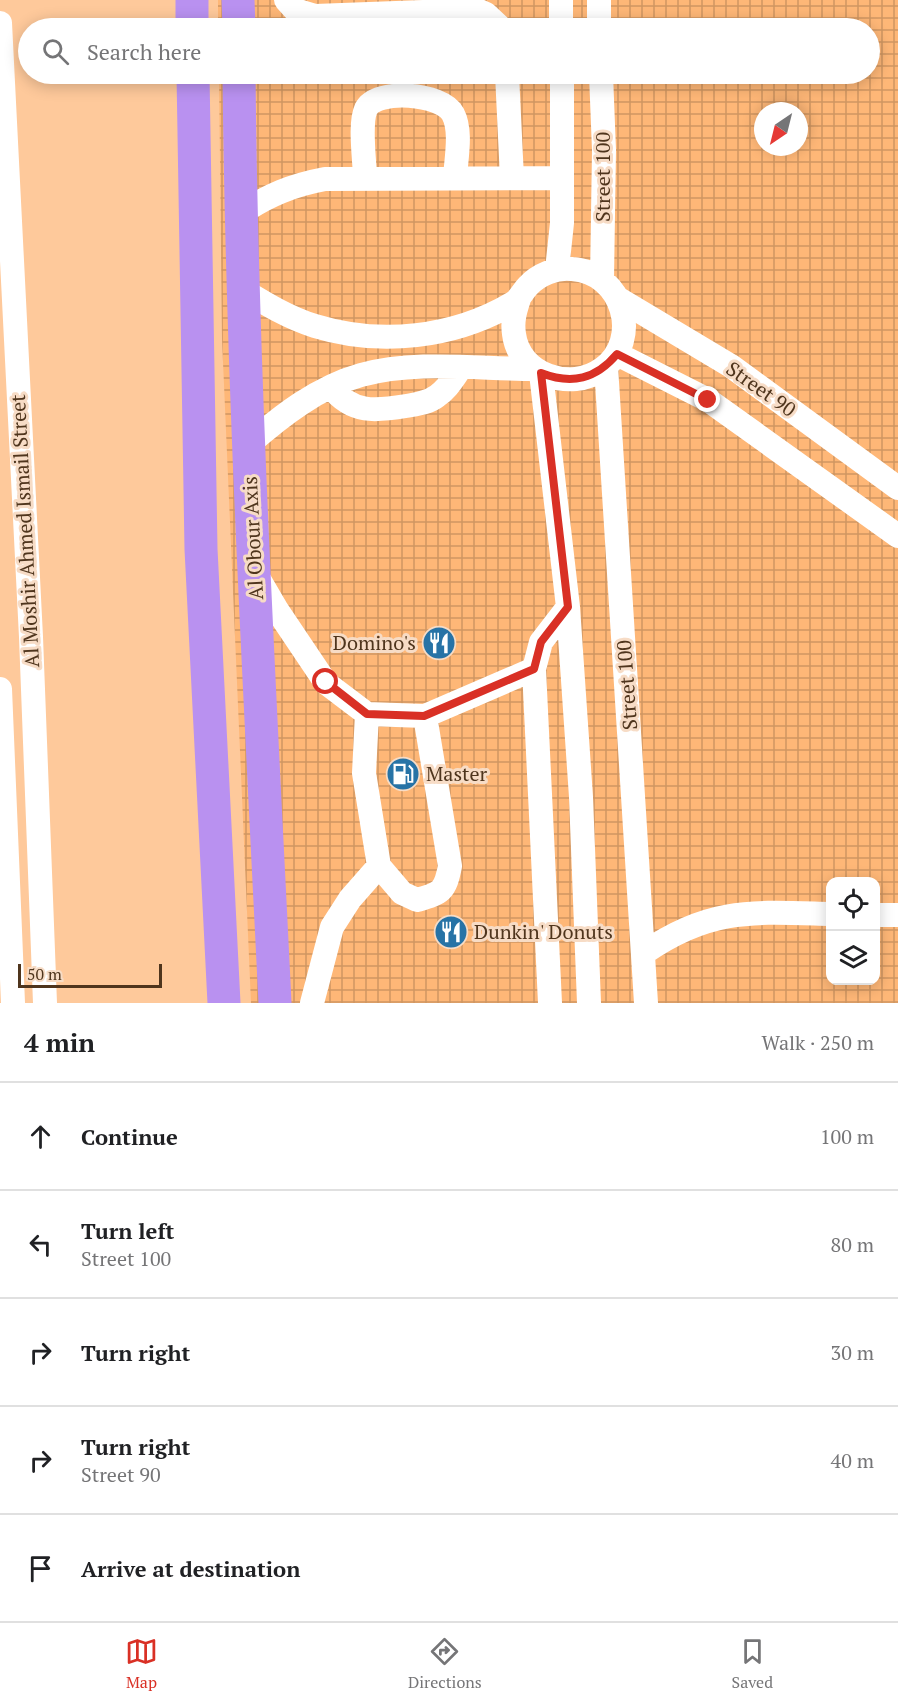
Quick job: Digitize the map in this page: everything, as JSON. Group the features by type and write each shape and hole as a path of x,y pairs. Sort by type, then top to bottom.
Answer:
{"highway":[{"path":"192,0 192,18"},
{"path":"238,0 238,18"},
{"path":"193,84 201,549 224,1003"},
{"name":"Al Obour Axis","path":"239,84 240,214 249,445 275,1003"}],"street":[{"path":"286,0 295,10 315,16 477,10 490,18"},
{"path":"561,0 561,18"},
{"path":"599,0 599,18"},
{"name":"Al Moshir Ahmed Ismail Street","path":"0,23 5,217 33,672 45,1003"},
{"path":"507,84 512,178"},
{"name":"Street 100","path":"557,270 562,178 562,84"},
{"name":"Street 100","path":"601,84 604,150 602,280"},
{"path":"365,179 364,119 366,110 380,98 431,98 443,103 452,112 456,125 455,178"},
{"path":"240,214 266,196 295,185 325,178 562,178"},
{"path":"573,268 602,280 619,299 625,323 623,339 612,360 586,378 556,379 538,371 522,355 514,337 513,317 519,299 530,284 542,275 557,270 573,268"},
{"path":"243,290 277,311 315,326 355,335 395,338 436,333 475,321 519,299"},
{"name":"Street 90","path":"619,299 731,366 898,488"},
{"name":"Street 100","path":"612,360 646,1003"},
{"name":"Street 90","path":"612,360 708,400 898,536"},
{"path":"708,400 731,366"},
{"path":"249,445 300,404 331,387 360,375 390,370 461,368 538,371"},
{"path":"331,387 338,397 359,409 383,410 429,401 440,395 461,368"},
{"path":"538,371 568,607 581,797 589,1003"},
{"path":"255,571 277,610 326,682 367,714 424,716 534,669"},
{"path":"550,1003 534,669 541,642 568,607"},
{"name":"Al Moshir Ahmed Ismail Street","path":"0,689 5,939 13,1003"},
{"path":"367,714 364,773 379,866 402,893 417,900 437,894 447,886 450,866 424,716"},
{"path":"312,1003 332,927 350,899 379,866"},
{"path":"644,953 683,929 727,915 749,912 826,914"},
{"path":"880,915 898,915"}],"shaded area":[{"path":"218,0 898,0 898,1003 251,1003 222,339 219,84 880,84 880,18 218,18"}],"place":[{"name":"Domino's","path":"439,643"},
{"name":"Master","path":"403,774"},
{"name":"Dunkin' Donuts","path":"451,932"}],"route":[{"path":"326,682 367,714 396,717 424,716 534,669 534,659 541,642 568,607 541,373 556,379 586,378 600,371 617,354 708,400"}]}
